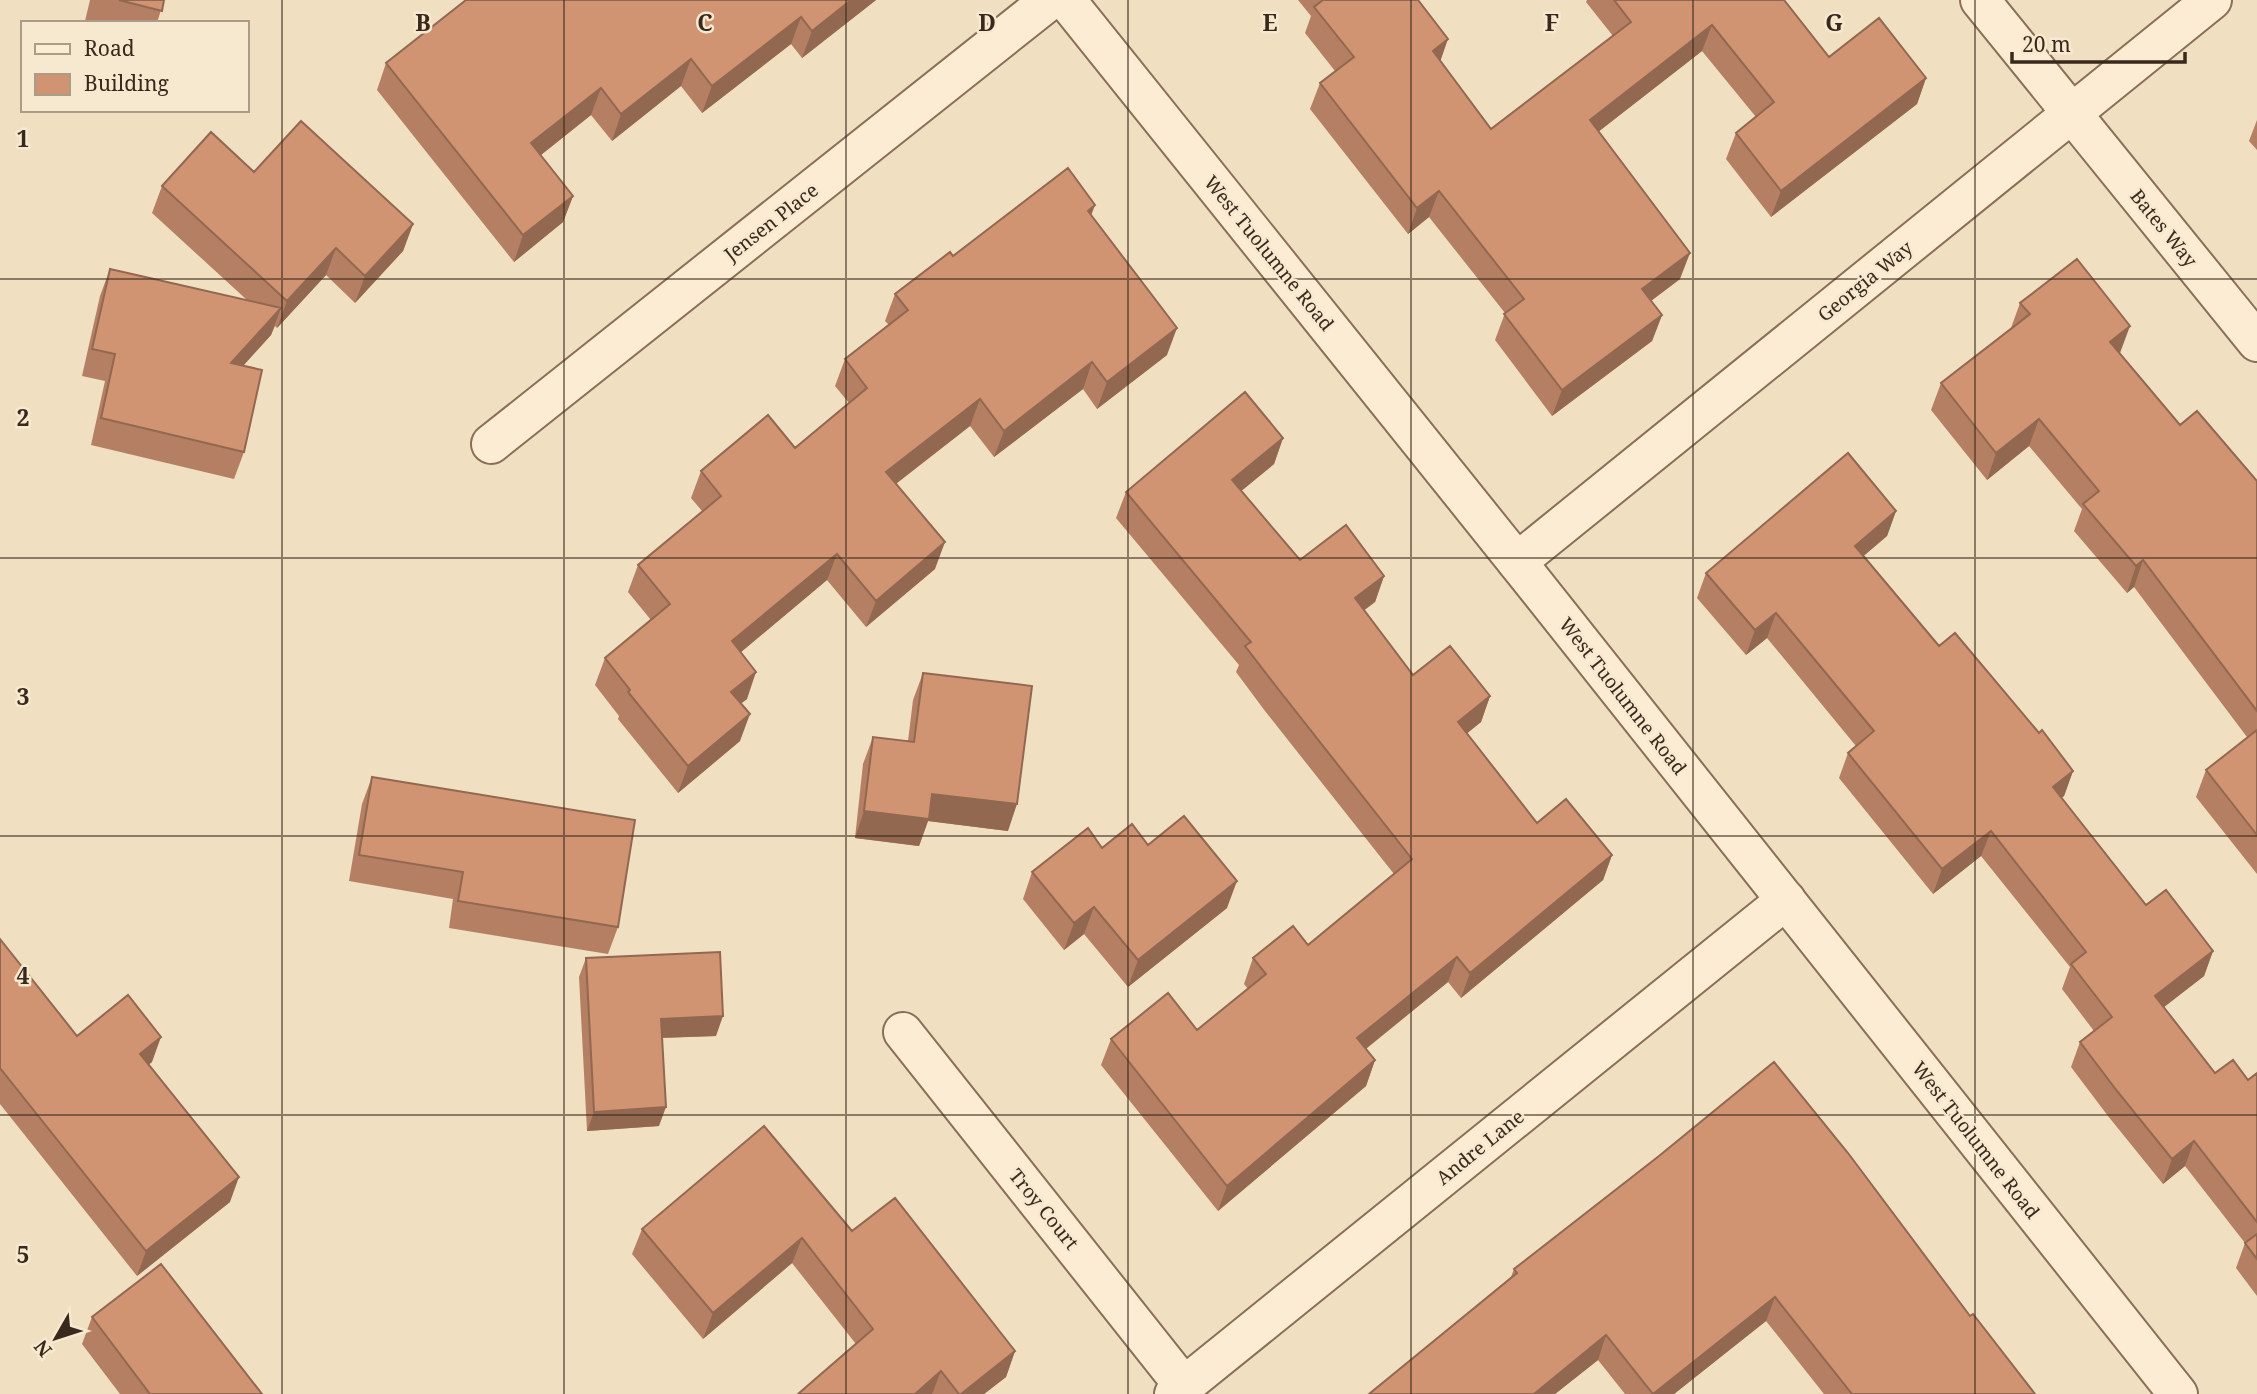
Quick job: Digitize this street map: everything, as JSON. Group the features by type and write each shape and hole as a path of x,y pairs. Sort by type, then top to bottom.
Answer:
{"street":[{"name":"Jensen Place","path":"491,444 1050,0"},
{"name":"West Tuolumne Road","path":"1066,0 1517,562 2178,1394"},
{"name":"Bates Way","path":"1980,0 2257,342"},
{"name":"Georgia Way","path":"1517,562 2212,0"},
{"name":"Andre Lane","path":"1179,1390 1786,901"},
{"name":"Troy Court","path":"903,1032 1179,1390"}],"building":[{"path":"119,0 164,0 162,11"},
{"path":"466,0 851,0 812,31 801,17 712,86 691,59 621,114 601,88 531,143 573,196 523,235 386,63"},
{"path":"1323,0 1418,0 1448,39 1433,51 1491,129 1631,22 1614,0 1784,0 1829,57 1879,18 1926,78 1781,191 1736,133 1774,102 1712,25 1590,120 1690,253 1642,289 1662,315 1562,390 1504,314 1524,299 1439,191 1417,208 1320,83 1354,57 1314,7"},
{"path":"301,121 413,224 365,276 336,248 287,301 162,186 211,132 254,172"},
{"path":"1068,168 1095,205 1088,211 1177,328 1107,382 1092,362 1004,431 980,399 886,472 945,542 876,601 837,554 732,641 756,672 731,692 750,714 688,766 628,692 630,690 605,658 670,604 638,565 721,496 701,471 768,415 795,448 867,388 845,359 908,310 895,294 950,252 953,256"},
{"path":"2077,259 2130,326 2110,342 2180,425 2197,411 2257,481 2257,711 2143,560 2136,566 2083,504 2099,491 2039,419 1996,453 1941,383 2030,314 2020,303"},
{"path":"110,269 281,308 231,363 262,370 244,452 101,418 115,354 92,349"},
{"path":"1245,392 1283,438 1232,480 1300,560 1346,525 1384,576 1355,598 1413,675 1450,646 1490,696 1458,722 1537,823 1566,799 1612,855 1470,973 1457,957 1357,1038 1375,1060 1227,1186 1111,1039 1168,993 1197,1030 1266,974 1253,958 1293,926 1308,945 1412,859 1245,646 1251,642 1126,492"},
{"path":"1848,453 1896,511 1855,546 1939,646 1955,633 2039,733 2042,730 2073,771 2053,787 2146,905 2166,890 2213,951 2155,996 2215,1073 2233,1060 2248,1080 2257,1073 2257,1222 2194,1141 2172,1159 2080,1042 2112,1017 2071,964 2086,952 1991,831 1942,869 1848,753 1874,731 1776,613 1755,630 1706,573"},
{"path":"923,673 1032,686 1017,804 932,794 929,819 864,811 873,737 914,742"},
{"path":"2257,730 2257,835 2206,770"},
{"path":"372,777 635,820 618,927 458,901 463,872 359,855"},
{"path":"1184,816 1237,881 1138,960 1094,907 1074,923 1032,872 1088,828 1102,848 1132,824 1148,845"},
{"path":"0,939 77,1036 128,995 161,1037 140,1054 239,1177 146,1251 0,1068"},
{"path":"720,952 723,1016 661,1019 666,1107 594,1112 586,958"},
{"path":"1774,1062 1848,1153 1970,1316 1973,1314 2035,1394 1852,1394 1775,1297 1653,1394 1606,1335 1534,1394 1369,1394 1517,1273 1514,1269"},
{"path":"764,1126 852,1231 895,1198 1015,1351 961,1394 941,1371 915,1394 798,1394 873,1329 802,1238 713,1313 642,1229"},
{"path":"2257,1234 2257,1259 2245,1243"},
{"path":"161,1264 262,1394 150,1394 92,1317"}]}
